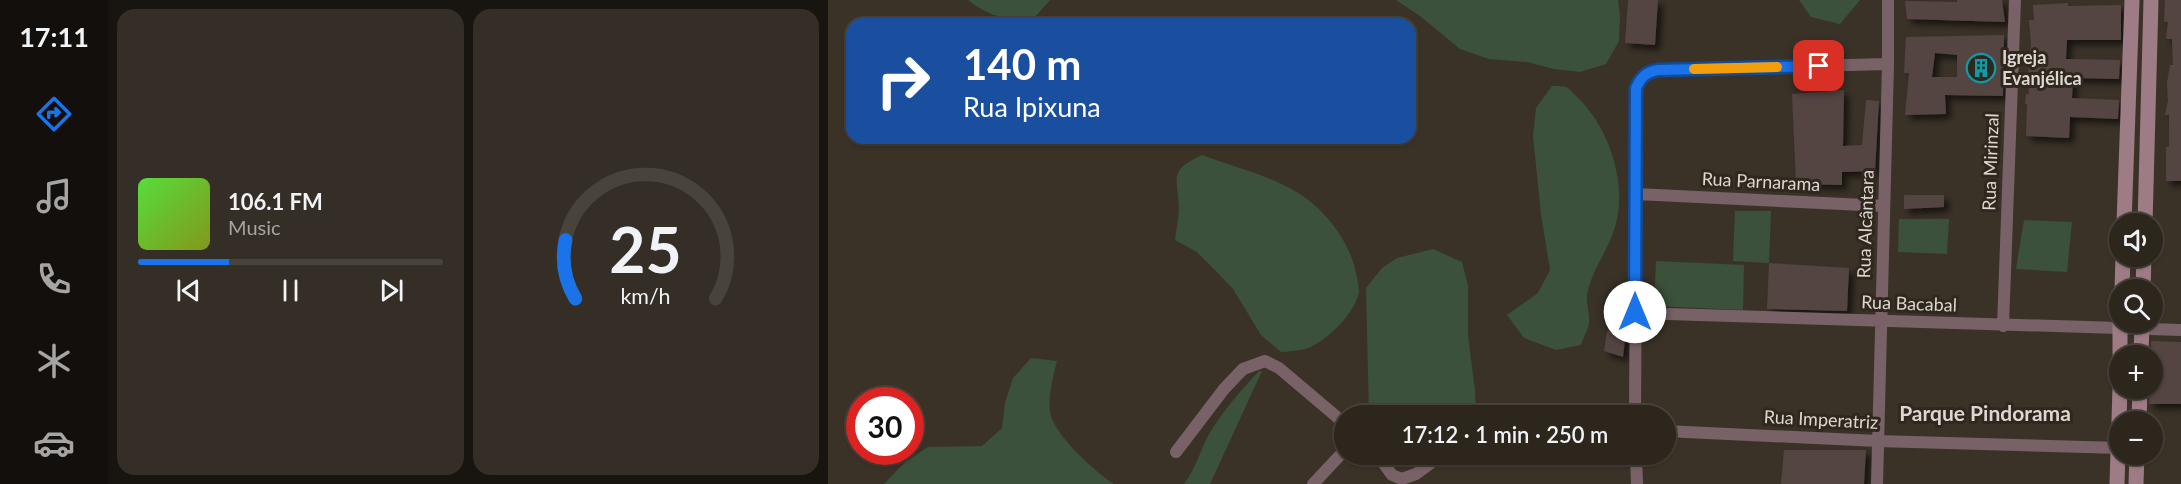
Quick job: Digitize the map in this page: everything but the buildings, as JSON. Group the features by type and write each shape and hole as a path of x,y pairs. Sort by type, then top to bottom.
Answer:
{"street":[{"name":"Rua Alcântara","path":"1877,484 1888,0"},
{"name":"Rua Mirinzal","path":"2003,326 2015,0"},
{"path":"2124,213 2132,0"},
{"path":"2145,213 2151,0"},
{"path":"1635,405 1636,88 1639,80 1650,71 1888,64"},
{"name":"Rua Parnarama","path":"1636,194 1884,206"},
{"name":"Rua Bacabal","path":"1635,312 2003,326 2109,325"},
{"name":"Rua Bacabal","path":"2163,328 2181,330"},
{"path":"1176,452 1231,382 1244,369 1265,361 1279,368 1334,415"},
{"name":"Rua Imperatriz","path":"1676,432 1878,441 2109,448"},
{"path":"1313,484 1334,462"},
{"path":"1384,465 1392,476 1402,479 1416,474 1428,465"},
{"path":"1636,465 1637,484"},
{"path":"2118,484 2119,465"},
{"path":"2136,484 2137,465"}],"green space":[{"path":"968,0 1050,0 1035,17 1007,18 984,11"},
{"path":"1396,0 1618,0 1619,41 1606,64 1580,72 1554,69 1527,62 1489,59 1460,49 1420,16"},
{"path":"1799,0 1860,0 1840,24 1811,17"},
{"path":"1552,86 1568,88 1588,108 1598,123 1613,157 1619,193 1615,227 1589,286 1587,331 1581,345 1556,350 1524,338 1507,315 1538,293 1550,270 1541,214 1533,136 1536,108"},
{"path":"1202,155 1283,184 1295,191 1325,215 1346,244 1354,266 1359,292 1346,317 1324,339 1302,350 1281,352 1261,335 1233,289 1216,271 1197,252 1175,240 1179,211 1177,175 1184,165"},
{"path":"1735,211 1771,211 1769,263 1733,261"},
{"path":"1899,219 1949,219 1947,254 1898,252"},
{"path":"2024,220 2072,222 2067,272 2016,269"},
{"path":"1433,249 1462,262 1468,285 1468,336 1476,405 1369,405 1366,288 1382,268 1397,258"},
{"path":"1656,261 1744,265 1743,310 1654,306"},
{"path":"1031,358 1057,361 1050,399 1053,421 1076,452 1114,484 884,484 902,465 924,465 924,450 928,447 982,446 1002,428 1005,403 1013,378"},
{"path":"1259,371 1262,371 1210,484 1184,484 1214,425"}],"slow traffic":[{"path":"1694,69 1777,67"}],"place":[{"name":"Igreja Evanjélica","path":"1981,68"}],"district":[{"name":"Parque Pindorama","path":"1985,414"}],"route":[{"path":"1635,312 1636,88 1639,80 1650,71 1658,70 1819,66"}]}
